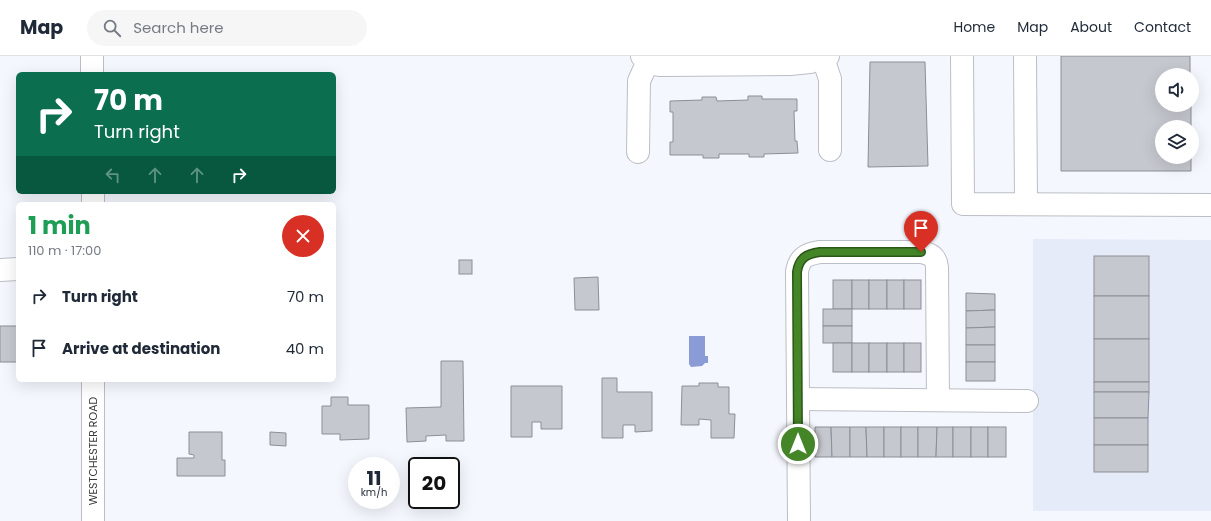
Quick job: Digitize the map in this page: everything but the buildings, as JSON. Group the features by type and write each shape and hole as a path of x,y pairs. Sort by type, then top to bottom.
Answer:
{"street":[{"path":"92,56 92,72"},
{"path":"962,56 963,204 1026,203 1211,205"},
{"path":"1026,56 1026,203"},
{"path":"638,152 639,81 645,58 654,64 790,64 826,57 830,79 830,150"},
{"path":"799,521 797,272 798,264 802,258 810,254 820,252 921,252 934,256 937,268 938,400"},
{"path":"0,270 16,269"},
{"name":"WESTCHESTER ROAD","path":"93,382 93,521"},
{"path":"798,399 1027,401"}],"shaded area":[{"path":"1033,239 1211,240 1211,511 1033,511"}],"water":[{"path":"689,336 705,336 705,356 708,356 708,363 705,363 702,366 691,367 689,364"}],"route":[{"path":"798,444 798,264 802,258 810,254 820,252 921,252"}]}
